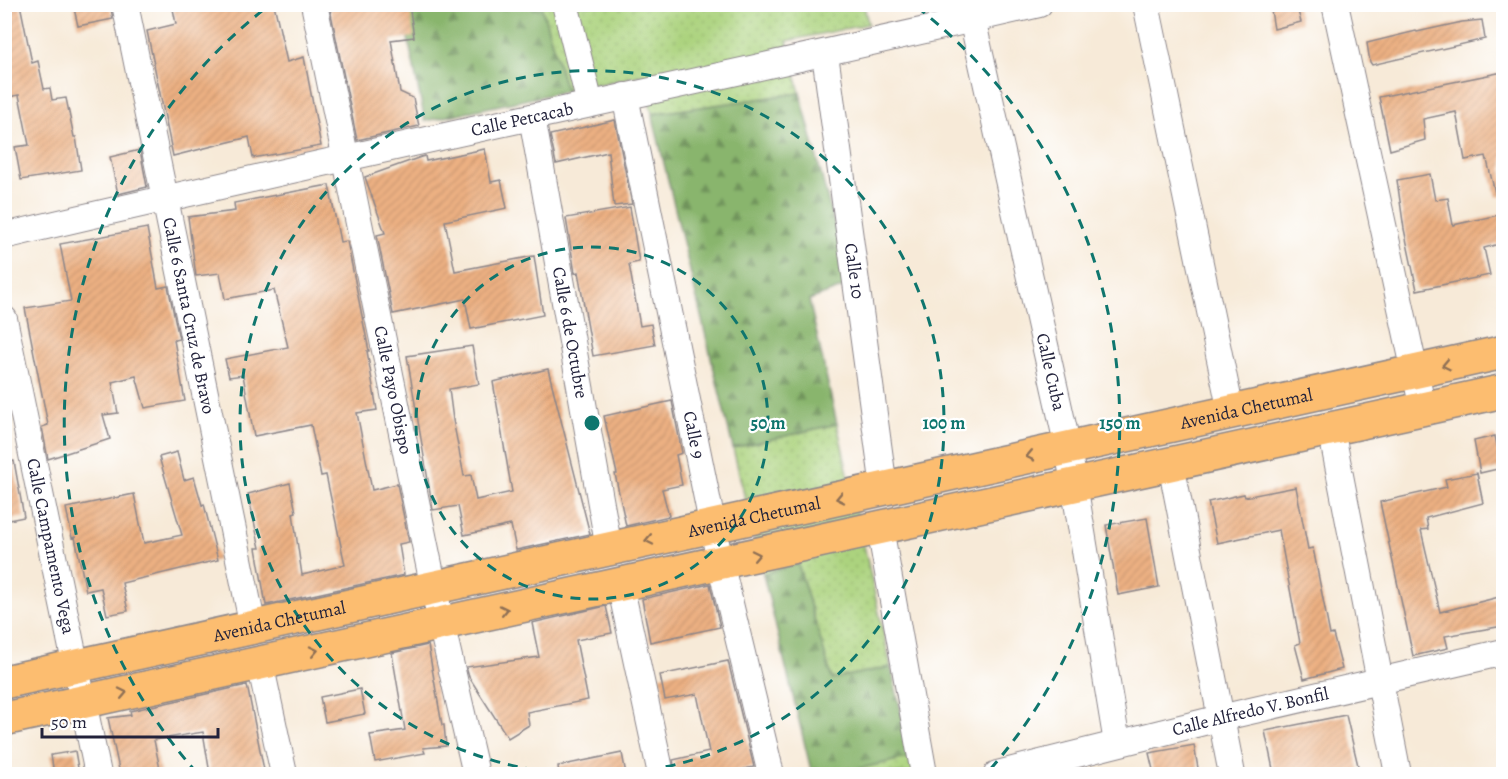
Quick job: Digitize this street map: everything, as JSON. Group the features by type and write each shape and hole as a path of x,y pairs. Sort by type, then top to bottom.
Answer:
{"main road":[{"name":"Avenida Chetumal","path":"4,682 1503,352"},
{"name":"Avenida Chetumal","path":"4,719 1423,409 1503,394"}],"street":[{"name":"Calle 6 Santa Cruz de Bravo","path":"125,4 253,627"},
{"name":"Calle Payo Obispo","path":"314,4 441,623 476,774"},
{"path":"565,4 590,104"},
{"name":"Calle Petcacab","path":"4,236 625,96 825,54 971,12 1039,4"},
{"path":"1146,4 1231,412"},
{"path":"1335,4 1423,409"},
{"name":"Calle Cuba","path":"971,12 1068,448 1117,743"},
{"name":"Calle 10","path":"825,54 884,488"},
{"name":"Calle 9","path":"625,96 720,562 771,774"},
{"name":"Calle 6 de Octubre","path":"532,117 609,549"},
{"name":"Calle Campamento Vega","path":"4,319 98,774"},
{"path":"1331,429 1398,774"},
{"path":"1171,464 1232,774"},
{"path":"880,528 924,774"},
{"path":"620,584 661,774"},
{"name":"Calle Alfredo V. Bonfil","path":"997,774 1220,718 1503,652"},
{"path":"260,663 285,774"}],"green space":[{"path":"401,5 541,5 566,91 425,121"},
{"path":"541,5 864,5 868,24 787,41 800,93 652,114 643,75 566,91"},
{"path":"800,93 850,285 809,300 837,424 733,448 652,114"},
{"path":"837,424 891,667 832,679 798,564 763,574 733,448"},
{"path":"798,564 832,679 891,667 911,757 835,774 812,774 763,574"},
{"path":"911,757 915,774 835,774"}],"building":[{"path":"4,4 20,4 32,63 38,61 44,89 50,88 52,100 66,98 74,137 76,137 81,170 21,180 15,147 29,145 19,95 4,98"},
{"path":"73,4 110,4 113,19 78,26"},
{"path":"172,4 274,4 287,62 304,57 321,146 253,158 249,137 173,156 147,31 176,24"},
{"path":"329,4 409,4 414,37 391,40 400,92 413,98 419,126 357,140"},
{"path":"1270,4 1296,4 1301,22 1274,29"},
{"path":"1482,20 1485,39 1372,65 1370,62 1367,43 1416,31"},
{"path":"1503,72 1503,196 1496,197 1486,156 1465,160 1456,112 1423,119 1425,140 1390,150 1379,97"},
{"path":"615,120 632,204 614,206 608,152 556,164 550,135"},
{"path":"485,149 491,182 501,180 507,208 445,221 455,271 534,256 543,315 471,329 465,299 393,314 377,235 385,233 365,177 425,156 426,161"},
{"path":"140,150 147,187 118,194 110,157"},
{"path":"1430,174 1435,200 1448,198 1453,225 1503,214 1503,243 1484,248 1490,275 1417,290 1404,229 1397,180"},
{"path":"329,185 340,242 347,241 369,351 367,351 377,410 357,413 372,490 397,484 409,542 399,544 404,575 266,605 256,548 260,548 248,494 290,483 296,512 293,513 302,575 345,565 326,475 321,476 311,425 254,436 243,375 229,377 225,359 288,347 274,290 225,299 220,273 196,276 188,217 235,211 234,203"},
{"path":"630,207 639,262 629,264 640,326 651,324 655,345 593,356 566,218"},
{"path":"147,228 158,288 168,286 179,339 174,340 185,401 145,408 136,376 112,382 118,413 103,415 110,439 48,459 42,427 48,425 25,308 71,301 60,244"},
{"path":"472,346 479,384 449,389 464,476 471,475 476,500 512,492 493,382 548,369 590,534 516,550 511,525 464,535 458,506 433,510 407,356"},
{"path":"672,401 682,453 676,455 682,485 662,489 669,516 626,526 604,416"},
{"path":"1495,436 1502,468 1480,473 1474,441"},
{"path":"177,452 184,480 194,477 202,505 204,504 218,560 122,583 128,611 107,615 101,588 86,591 75,537 72,538 66,508 134,494 144,543 182,535 159,457"},
{"path":"14,461 24,517 4,521 4,462"},
{"path":"1477,473 1483,503 1426,518 1428,529 1421,530 1440,612 1503,596 1503,626 1445,636 1448,648 1413,656 1380,502 1447,487 1445,479"},
{"path":"1296,487 1308,549 1313,548 1330,635 1333,634 1342,669 1304,679 1295,645 1300,643 1279,530 1217,543 1208,502 1244,494 1245,497"},
{"path":"1147,518 1159,587 1118,595 1106,525"},
{"path":"710,584 720,627 650,642 642,599"},
{"path":"606,606 612,633 576,640 588,700 527,712 529,725 508,738 469,677 466,667 539,657 532,623"},
{"path":"428,645 446,746 423,748 425,753 375,762 370,735 405,730 392,653"},
{"path":"728,661 754,767 721,774 676,774 673,760 709,752 697,694 665,700 660,675"},
{"path":"247,685 264,770 242,774 210,774 203,732 154,740 161,774 120,774 108,718 131,715 130,711"},
{"path":"360,689 365,714 325,722 320,697"},
{"path":"1346,715 1360,774 1274,774 1265,731"},
{"path":"1194,745 1199,774 1154,774 1149,753"},
{"path":"75,751 78,768 64,774 54,774 51,755"},
{"path":"622,753 626,774 559,774 558,766"}]}
